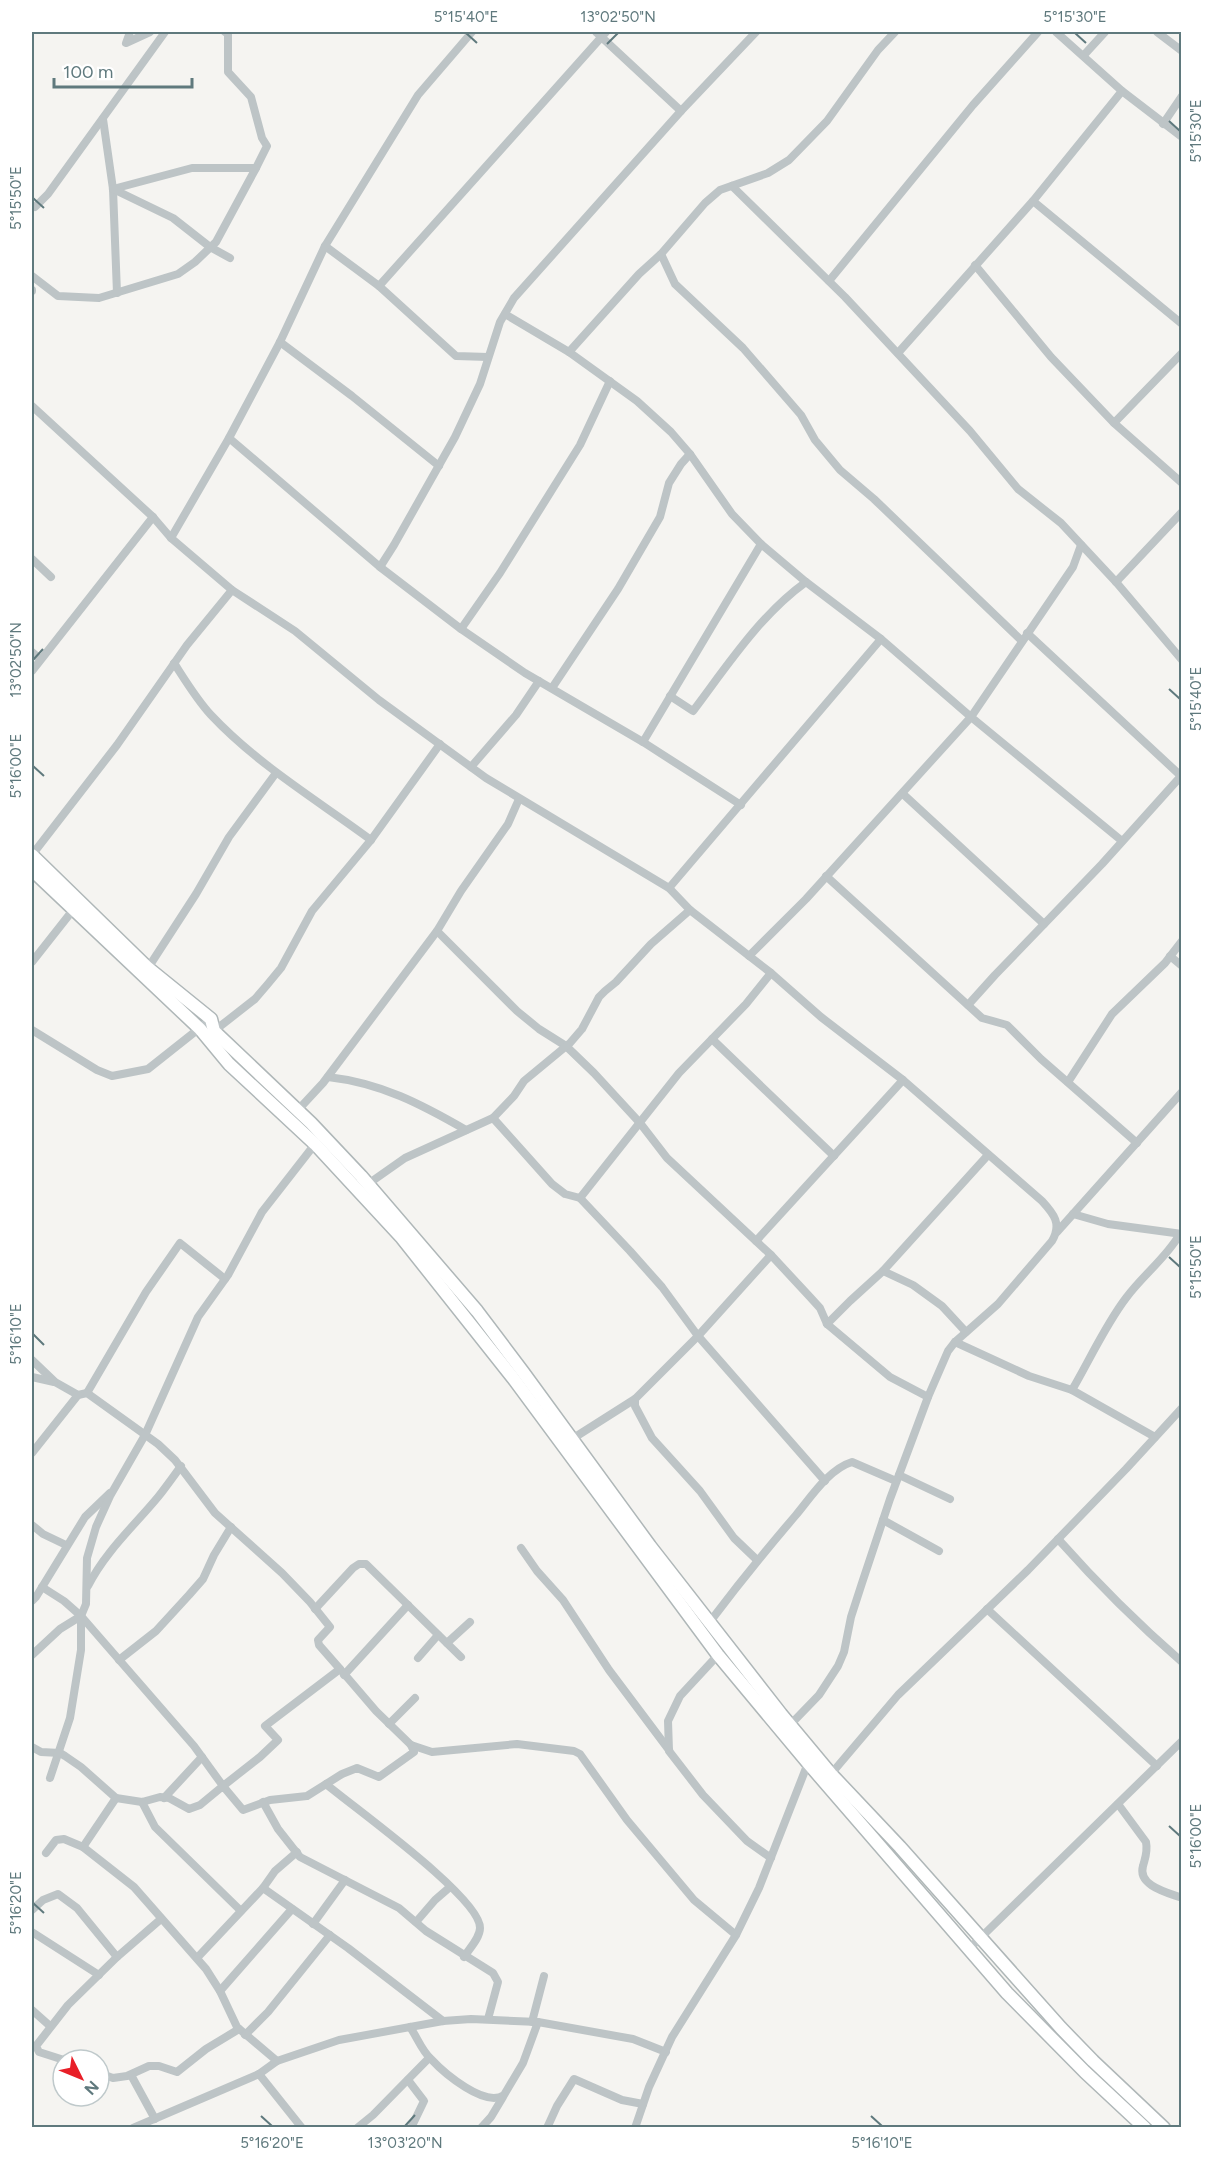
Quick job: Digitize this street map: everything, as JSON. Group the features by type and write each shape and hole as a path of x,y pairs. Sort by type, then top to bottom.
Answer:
{"main road":[{"path":"32,855 148,968 213,1025 368,1184 477,1311 644,1538 709,1623 831,1774 1085,2053 1164,2127"},
{"path":"32,870 200,1029 229,1064 315,1144 402,1238 466,1317 718,1655 808,1763 1007,1993 1145,2127"}],"street":[{"path":"130,32 126,43 150,32"},
{"path":"35,207 48,194 165,32"},
{"path":"32,276 58,296 99,298 178,273 195,262 216,242 267,146 262,138 251,97 228,72 228,34 225,32"},
{"path":"171,538 229,438 280,342 325,246 418,95 472,32"},
{"path":"380,567 439,466 480,384 505,314 514,298 681,111 756,32"},
{"path":"569,352 639,274 661,255 705,203 720,190 768,173 789,160 827,121 878,50 895,32"},
{"path":"829,282 973,105 1038,32"},
{"path":"1056,32 1122,91 1182,138"},
{"path":"1084,55 1105,32"},
{"path":"1157,32 1182,51"},
{"path":"379,286 601,33 681,111"},
{"path":"898,353 1033,201 1122,91"},
{"path":"1164,124 1182,96"},
{"path":"103,119 113,189 117,293"},
{"path":"113,189 192,168 256,168"},
{"path":"732,186 898,353 970,431 1018,489 1061,523 1116,582 1182,660"},
{"path":"113,189 173,218 210,248 230,258"},
{"path":"1033,201 1182,324"},
{"path":"325,246 379,286 456,356 489,357"},
{"path":"661,255 675,284 743,348 801,415 815,440 840,470 874,499 1022,641"},
{"path":"975,265 1051,357 1114,423 1182,483"},
{"path":"505,314 569,352 637,401 671,432 690,454 732,514 761,544 806,582 881,639 971,717 1122,841"},
{"path":"280,342 439,466"},
{"path":"1114,423 1182,353"},
{"path":"461,629 500,573 579,445 610,381"},
{"path":"32,406 153,517 171,538 232,590 295,631 379,700 519,800 669,888 690,910 771,973 820,1017 903,1080 1042,1200 1054,1215 1056,1233"},
{"path":"229,438 380,567 461,629 525,673 643,742 741,805"},
{"path":"552,688 618,589 660,517 669,483 690,454"},
{"path":"1116,582 1182,512"},
{"path":"32,671 153,517"},
{"path":"643,742 761,544"},
{"path":"749,956 903,794 971,717 1073,567 1081,545"},
{"path":"32,559 51,577"},
{"path":"670,696 693,711 759,626 806,582"},
{"path":"32,855 117,745 174,663 232,590"},
{"path":"968,1005 1181,776 1027,633"},
{"path":"669,888 881,639"},
{"path":"32,652 40,659"},
{"path":"174,663 210,714 276,773 371,840"},
{"path":"471,767 516,715 539,681"},
{"path":"32,1030 112,1076 148,1069 200,1029 213,1025 255,999 281,968 312,911 371,840 440,744"},
{"path":"148,968 230,837 276,773"},
{"path":"903,794 1044,924"},
{"path":"298,1110 328,1077 437,931 461,891 508,824 519,800"},
{"path":"826,876 982,1018 1006,1025 1137,1143"},
{"path":"32,962 73,910"},
{"path":"368,1184 405,1158 493,1118 514,1096 524,1081 566,1046 582,1029 599,997 651,944 690,910"},
{"path":"437,931 517,1011 539,1029 566,1046 594,1073 640,1122 667,1158 771,1255 820,1308 827,1324 890,1377 928,1397"},
{"path":"1068,1082 1112,1014 1182,941"},
{"path":"1170,956 1182,966"},
{"path":"580,1197 679,1073 746,1004 771,973"},
{"path":"712,1039 834,1156"},
{"path":"328,1077 345,1079 393,1092 424,1106 466,1130"},
{"path":"756,1241 903,1080"},
{"path":"790,1725 819,1695 838,1666 844,1652 854,1609 897,1478 948,1351 998,1304 1052,1241 1056,1233 1182,1092"},
{"path":"493,1118 552,1184 565,1194 580,1197 662,1287 699,1336 825,1481"},
{"path":"50,1778 70,1718 81,1650 81,1616 86,1604 87,1558 96,1527 113,1490 145,1435 172,1378 190,1331 225,1279 262,1212 315,1144"},
{"path":"827,1324 883,1271 988,1155"},
{"path":"1072,1390 1125,1300 1145,1275 1171,1250 1181,1234 1108,1224 1073,1214"},
{"path":"32,1453 78,1395 87,1393 141,1300 180,1243 225,1279"},
{"path":"572,1439 634,1399 699,1336 771,1255"},
{"path":"883,1271 913,1284 942,1306 966,1332"},
{"path":"955,1342 1029,1376 1072,1390 1155,1437"},
{"path":"32,1360 56,1382 78,1395"},
{"path":"32,1377 56,1382"},
{"path":"42,1587 64,1601 81,1616 202,1757 243,1810 263,1802 307,1796 342,1774 357,1768 379,1777 414,1752 411,1745 389,1724 319,1645 318,1640 330,1627 282,1572 215,1513 181,1466 145,1435 87,1393"},
{"path":"634,1399 635,1406 652,1438 700,1491 734,1538 757,1560"},
{"path":"831,1774 898,1695 1058,1539 1182,1408"},
{"path":"709,1623 757,1560 825,1481 845,1464 852,1462 950,1499"},
{"path":"87,1587 94,1573 181,1466"},
{"path":"32,1601 85,1517 113,1490"},
{"path":"883,1520 939,1551"},
{"path":"32,1525 43,1534 66,1545"},
{"path":"119,1660 156,1631 203,1579 231,1527"},
{"path":"1058,1539 1096,1582 1182,1662"},
{"path":"521,1548 537,1571 563,1600 609,1670 703,1795 747,1841 771,1858"},
{"path":"315,1609 353,1568 359,1564 366,1564 461,1657"},
{"path":"32,1747 41,1752 60,1753 81,1767 116,1798 142,1802 164,1798 189,1809 200,1805 278,1740 265,1726 342,1672 408,1605"},
{"path":"987,1609 1157,1766"},
{"path":"32,1654 51,1636 81,1616"},
{"path":"447,1643 470,1622"},
{"path":"418,1658 438,1635"},
{"path":"669,1751 668,1721 680,1696 718,1655"},
{"path":"389,1724 416,1698"},
{"path":"969,1948 1182,1741"},
{"path":"411,1745 432,1752 517,1744 574,1751 580,1754 627,1820 694,1900 736,1935"},
{"path":"164,1798 202,1757"},
{"path":"635,2127 649,2087 672,2037 736,1935 759,1887 808,1763"},
{"path":"326,1784 403,1845 470,1906 480,1927 478,1936 464,1957"},
{"path":"83,1847 116,1798"},
{"path":"142,1802 155,1827 241,1911"},
{"path":"263,1802 278,1829 297,1852 311,1863 399,1908 464,1957 493,1973 498,1982 488,2019"},
{"path":"1118,1804 1146,1842 1148,1850 1142,1872 1145,1879 1155,1888 1182,1898"},
{"path":"46,1853 60,1838 83,1847 128,1881 197,1958 220,1991 242,2032 277,2061"},
{"path":"197,1958 275,1871 297,1852"},
{"path":"314,1924 345,1880"},
{"path":"263,1887 443,2021"},
{"path":"416,1922 450,1887"},
{"path":"32,1910 43,1900 58,1894 77,1908 117,1957"},
{"path":"220,1991 292,1909"},
{"path":"51,2056 39,2052 34,2045 68,2005 117,1957 161,1919"},
{"path":"32,1932 99,1975"},
{"path":"111,2077 131,2075 149,2066 159,2066 177,2072 206,2049 242,2032 275,2003 330,1935"},
{"path":"481,2127 491,2117 523,2063 535,2022 544,1976"},
{"path":"32,2010 50,2026"},
{"path":"133,2127 259,2074 277,2061 339,2040 443,2021 488,2019 535,2022 633,2039 666,2052"},
{"path":"410,2027 429,2058 468,2089 490,2099 499,2099 504,2096"},
{"path":"357,2127 373,2115 429,2058"},
{"path":"259,2074 302,2127"},
{"path":"131,2075 155,2118"},
{"path":"547,2127 574,2079 622,2100 643,2103"},
{"path":"408,2080 424,2101 411,2127"}]}
